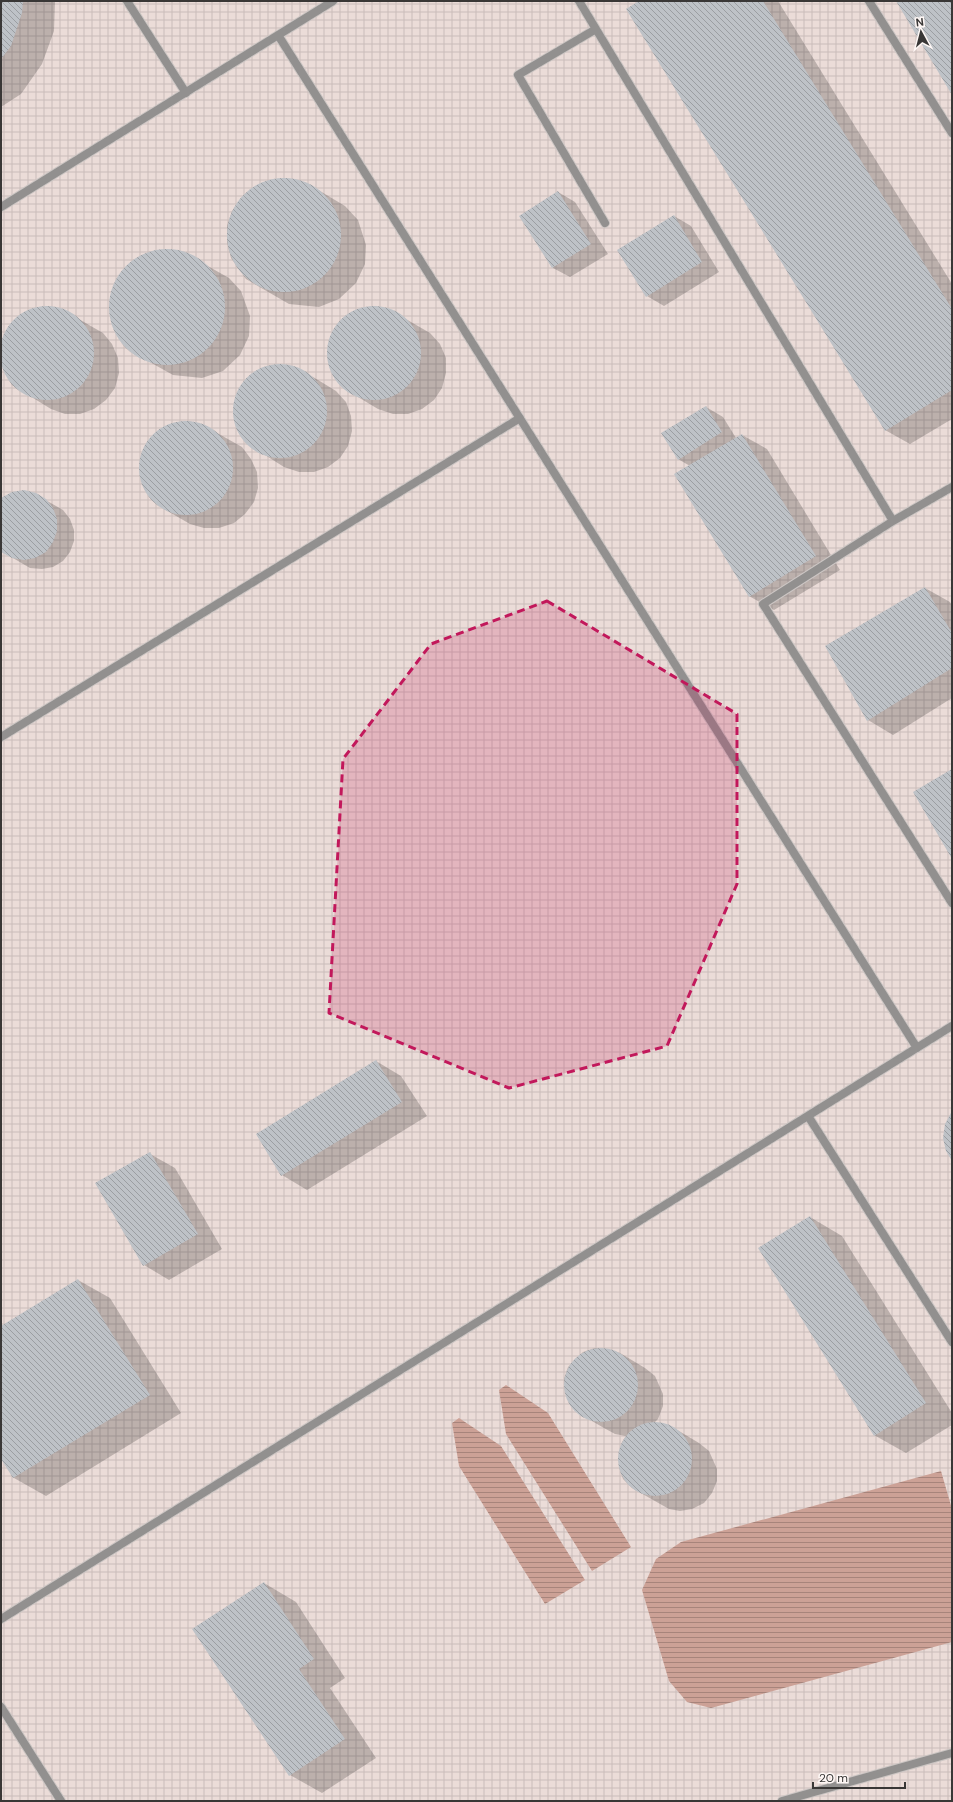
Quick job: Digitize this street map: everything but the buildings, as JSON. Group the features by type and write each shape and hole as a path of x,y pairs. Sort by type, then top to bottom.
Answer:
{"lane":[{"path":"127,1 186,93"},
{"path":"1,207 333,1"},
{"path":"579,1 893,522"},
{"path":"870,1 952,133"},
{"path":"596,29 518,75 605,222"},
{"path":"278,35 917,1048"},
{"path":"1,737 520,418"},
{"path":"952,487 893,522 763,604 952,903"},
{"path":"1,1619 952,1026"},
{"path":"808,1116 952,1342"},
{"path":"1,1707 61,1801"},
{"path":"782,1801 952,1753"}],"highlighted area":[{"path":"547,601 737,714 737,884 667,1046 509,1088 329,1013 343,759 431,644"}],"shaded area":[{"path":"1,1 952,1 952,1801 1,1801"},
{"path":"506,1385 548,1413 631,1547 592,1571 506,1434 499,1390"},
{"path":"459,1418 501,1446 585,1580 545,1604 459,1466 452,1423"},
{"path":"941,1471 952,1509 952,1642 711,1708 687,1702 669,1681 642,1590 656,1559 681,1542"}]}
